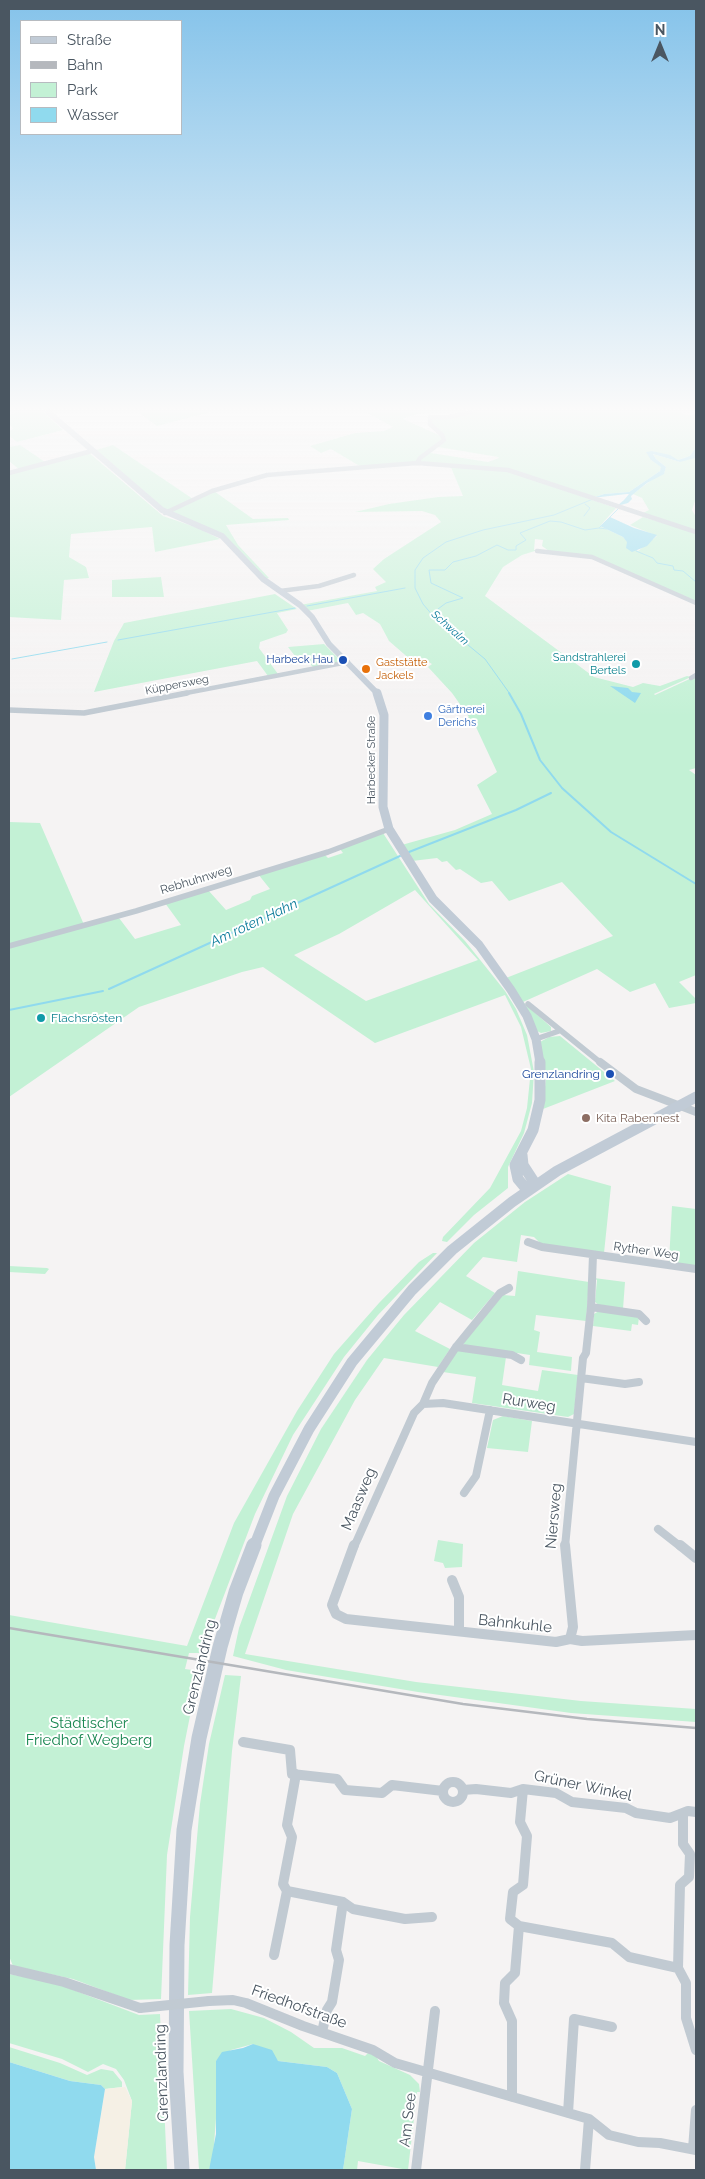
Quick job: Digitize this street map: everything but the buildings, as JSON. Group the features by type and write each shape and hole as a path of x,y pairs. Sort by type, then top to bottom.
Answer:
{"main road":[{"name":"Harbecker Straße","path":"168,514 218,533 251,567 312,617 326,639 378,694 382,707 384,726 383,807 388,829 433,899 479,946 512,990 527,1016 536,1038 541,1067 540,1100 533,1130 522,1155 515,1165 518,1178 530,1186"},
{"name":"Grenzlandring","path":"182,2170 176,2072 177,1945 184,1830 205,1708 236,1592 262,1524 309,1429 352,1362 382,1324 418,1284 462,1242 530,1186 696,1091"},
{"name":"Grenzlandring","path":"676,1104 696,1097"}],"street":[{"path":"639,514 696,532"},
{"path":"537,551 592,557 696,603"},
{"path":"280,592 319,586 354,575"},
{"name":"Küppersweg","path":"9,710 84,713 348,662"},
{"name":"Rebhuhnweg","path":"9,946 136,911 328,852 388,829"},
{"path":"528,1004 636,1089 696,1112"},
{"path":"536,1038 560,1031"},
{"name":"Ryther Weg","path":"528,1242 542,1247 696,1269"},
{"path":"576,1424 591,1307 593,1255"},
{"path":"424,1404 432,1383 456,1347 500,1293 509,1288"},
{"path":"591,1307 639,1314 646,1321"},
{"path":"456,1347 512,1355 521,1360"},
{"path":"581,1378 625,1384 640,1382"},
{"name":"Rurweg","path":"424,1404 432,1402 490,1410 696,1442"},
{"name":"Maasweg","path":"333,1610 332,1600 381,1483 414,1413 424,1404"},
{"path":"464,1493 476,1476 490,1410"},
{"name":"Niersweg","path":"570,1639 574,1627 564,1552 576,1424"},
{"path":"658,1529 696,1558"},
{"path":"452,1580 459,1597 458,1631"},
{"name":"Bahnkuhle","path":"333,1610 346,1619 556,1642 570,1639 582,1641 696,1635"},
{"path":"243,1742 290,1750 292,1774 296,1774 287,1825 292,1837 283,1884 287,1891 274,1955"},
{"name":"Grüner Winkel","path":"296,1774 337,1779 344,1790 382,1793 392,1785 443,1791"},
{"name":"Grüner Winkel","path":"454,1782 460,1785 463,1790 460,1800 454,1802 445,1798 443,1791 445,1785 454,1782"},
{"name":"Grüner Winkel","path":"463,1790 476,1789 511,1793 523,1789 556,1793 572,1802 626,1808 636,1813 670,1818 683,1813 696,1812"},
{"path":"523,1789 520,1822 527,1836 522,1885 513,1892 510,1919 519,1926 612,1943 629,1958 678,1968"},
{"path":"683,1813 682,1844 690,1854 689,1877 680,1885 678,1968 686,1982 686,2018 696,2050"},
{"path":"287,1891 344,1902 353,1909 405,1919 432,1917"},
{"path":"322,2032 327,2010 332,2002 335,1985 339,1960 336,1950 344,1902"},
{"path":"512,2097 512,2021 504,2002 504,1993 505,1983 515,1973 519,1926"},
{"name":"Friedhofstraße","path":"9,1969 64,1982 122,2004 140,2008 209,2001 233,2000 246,2002 373,2050 386,2059 429,2074 589,2119 609,2134 638,2142 660,2143 694,2150"},
{"path":"429,2074 435,2011"},
{"path":"568,2113 574,2019 612,2028"},
{"name":"Am See","path":"416,2170 429,2074"},
{"path":"694,2150 696,2110"},
{"path":"585,2170 589,2119"}],"green space":[{"path":"9,514 160,514 198,528 220,539 155,552 152,527 71,534 69,557 86,567 89,578 64,580 61,620 9,617"},
{"path":"169,514 246,514 253,519 288,518 289,520 226,525 238,545 269,578 265,579 222,534"},
{"path":"431,514 611,514 600,526 623,537 638,551 657,536 630,525 643,517 696,533 696,601 592,557 549,551 542,546 543,540 535,539 534,550 538,550 522,555 503,567 485,596 594,677 633,687 643,683 660,686 687,676 691,677 655,695 696,676 696,768 689,770 696,775 696,975 679,982 696,999 696,1003 669,1008 655,983 630,992 597,969 523,1002 551,1027 551,1031 541,1033 537,1031 506,978 613,936 562,882 509,901 492,881 481,883 460,869 456,870 447,861 442,862 437,858 412,861 398,846 455,830 492,814 477,785 497,772 476,727 452,693 428,667 432,664 423,659 412,661 389,641 380,624 363,613 356,615 348,603 307,611 300,605 377,591 375,587 386,582 373,569 384,559 441,522 435,515"},
{"path":"641,514 694,514 696,517 696,531"},
{"path":"161,577 164,597 112,597 112,580"},
{"path":"275,594 297,609 277,613 288,630 286,633 260,642 259,648 278,674 268,676 257,661 94,692 114,641 124,623"},
{"path":"324,644 342,662 313,667 301,655 295,656 288,647"},
{"path":"9,822 40,823 85,927 119,918 135,939 181,925 165,903 208,890 226,910 270,889 258,874 324,854 328,858 343,853 340,849 383,833 429,904 465,941 505,991 516,1009 527,1035 534,1072 532,1103 524,1133 508,1167 508,1188 474,1215 447,1242 442,1241 443,1237 490,1188 521,1131 527,1108 531,1069 521,1027 505,995 375,1043 263,967 242,972 139,1007 9,1097","holes":["415,890 478,960 366,1001 294,955 339,934"]},
{"path":"560,1036 615,1081 543,1109 546,1076 540,1042 549,1037"},
{"path":"568,1174 611,1186 604,1253 542,1245 534,1237 521,1235 517,1262 483,1257 466,1276 495,1293 472,1320 440,1302 415,1331 450,1349 438,1367 384,1358 355,1400 293,1514 245,1654 416,1682 581,1701 696,1709 696,1722 571,1713 418,1692 286,1670 233,1656 239,1628 287,1496 321,1429 367,1360 404,1315 474,1243 525,1202"},
{"path":"672,1206 696,1209 696,1266 669,1262"},
{"name":"Städtischer Friedhof Wegberg","path":"433,1253 437,1253 378,1315 344,1357 293,1435 255,1514 202,1653 189,1653 185,1669 199,1671 184,1746 167,1855 161,1999 129,2000 73,1979 13,1966 9,1956 9,1615 187,1646 234,1523 297,1411 334,1354 379,1303 419,1262"},
{"path":"9,1266 49,1269 45,1274 9,1272"},
{"path":"518,1271 589,1282 586,1321 536,1315 534,1330 540,1332 537,1352 572,1357 571,1371 529,1365 530,1355 464,1345 463,1342 503,1295 515,1296"},
{"path":"594,1278 625,1282 623,1309 600,1306 595,1302 597,1280"},
{"path":"599,1311 639,1317 638,1325 632,1324 631,1331 593,1326 594,1314"},
{"path":"457,1351 506,1357 502,1385 538,1391 542,1370 578,1375 574,1414 568,1417 472,1403 476,1377 443,1372"},
{"path":"503,1416 532,1421 528,1452 487,1448 493,1420"},
{"path":"438,1540 463,1544 462,1567 445,1568 443,1563 434,1561"},
{"path":"225,1675 241,1676 232,1751 212,1993 188,1995 190,1917 200,1804 209,1744"},
{"path":"9,1974 55,1983 139,2015 160,2014 167,2170 125,2170 132,2101 124,2080 116,2069 103,2064 88,2072 62,2059 9,2043"},
{"path":"231,2009 264,2018 291,2032 314,2048 342,2048 365,2056 368,2053 376,2056 379,2061 410,2075 419,2084 420,2092 417,2092 408,2170 358,2161 357,2170 343,2170 352,2109 337,2073 327,2067 278,2061 253,2044 231,2050 216,2061 217,2106 213,2157 209,2170 199,2170 189,2011"},
{"path":"9,2047 60,2063 87,2075 101,2069 113,2071 122,2082 122,2087 105,2089 101,2085 70,2081 9,2062"}],"sand":[{"path":"125,2087 132,2101 125,2170 96,2170 94,2157 105,2089"}],"water":[{"path":"610,517 634,528 657,535 647,546 632,552 626,548 627,542 623,537 600,526"},
{"path":"610,686 628,688 632,692 641,693 635,703"},
{"path":"253,2044 272,2050 278,2061 327,2067 337,2073 352,2109 343,2170 209,2170 216,2134 216,2061 222,2052"},
{"path":"9,2062 70,2081 101,2085 105,2089 94,2157 96,2170 9,2170"}],"waterway":[{"name":"Schwalm","path":"510,694 485,659 434,617 423,604 415,588 415,570 423,558 446,542 483,530 557,514"},
{"path":"599,528 613,514"},
{"path":"438,609 446,603 463,598 431,583 429,570 445,570 453,562 476,556 497,545 508,550 516,550 516,546 526,540 520,533 550,521 561,522 585,530 599,528"},
{"path":"599,528 607,529"},
{"path":"636,551 653,558 657,563 673,566 674,570 683,571 696,582"},
{"path":"307,606 405,588"},
{"path":"118,640 295,608"},
{"path":"12,659 107,642"},
{"name":"Schwalm","path":"509,693 521,714 540,760 562,788 611,832 696,884"},
{"name":"Am roten Hahn","path":"409,852 516,810 551,793"},
{"name":"Am roten Hahn","path":"109,989 400,856"},
{"name":"Am roten Hahn","path":"9,1010 103,991"}],"railway":[{"path":"9,1628 463,1704 587,1719 696,1728"}],"place":[{"name":"Harbeck Hau","path":"343,660"},
{"name":"Sandstrahlerei Bertels","path":"636,664"},
{"name":"Gaststätte Jackels","path":"366,669"},
{"name":"Gärtnerei Derichs","path":"428,716"},
{"name":"Flachsrösten","path":"41,1018"},
{"name":"Grenzlandring","path":"610,1074"},
{"name":"Kita Rabennest","path":"586,1118"}]}
